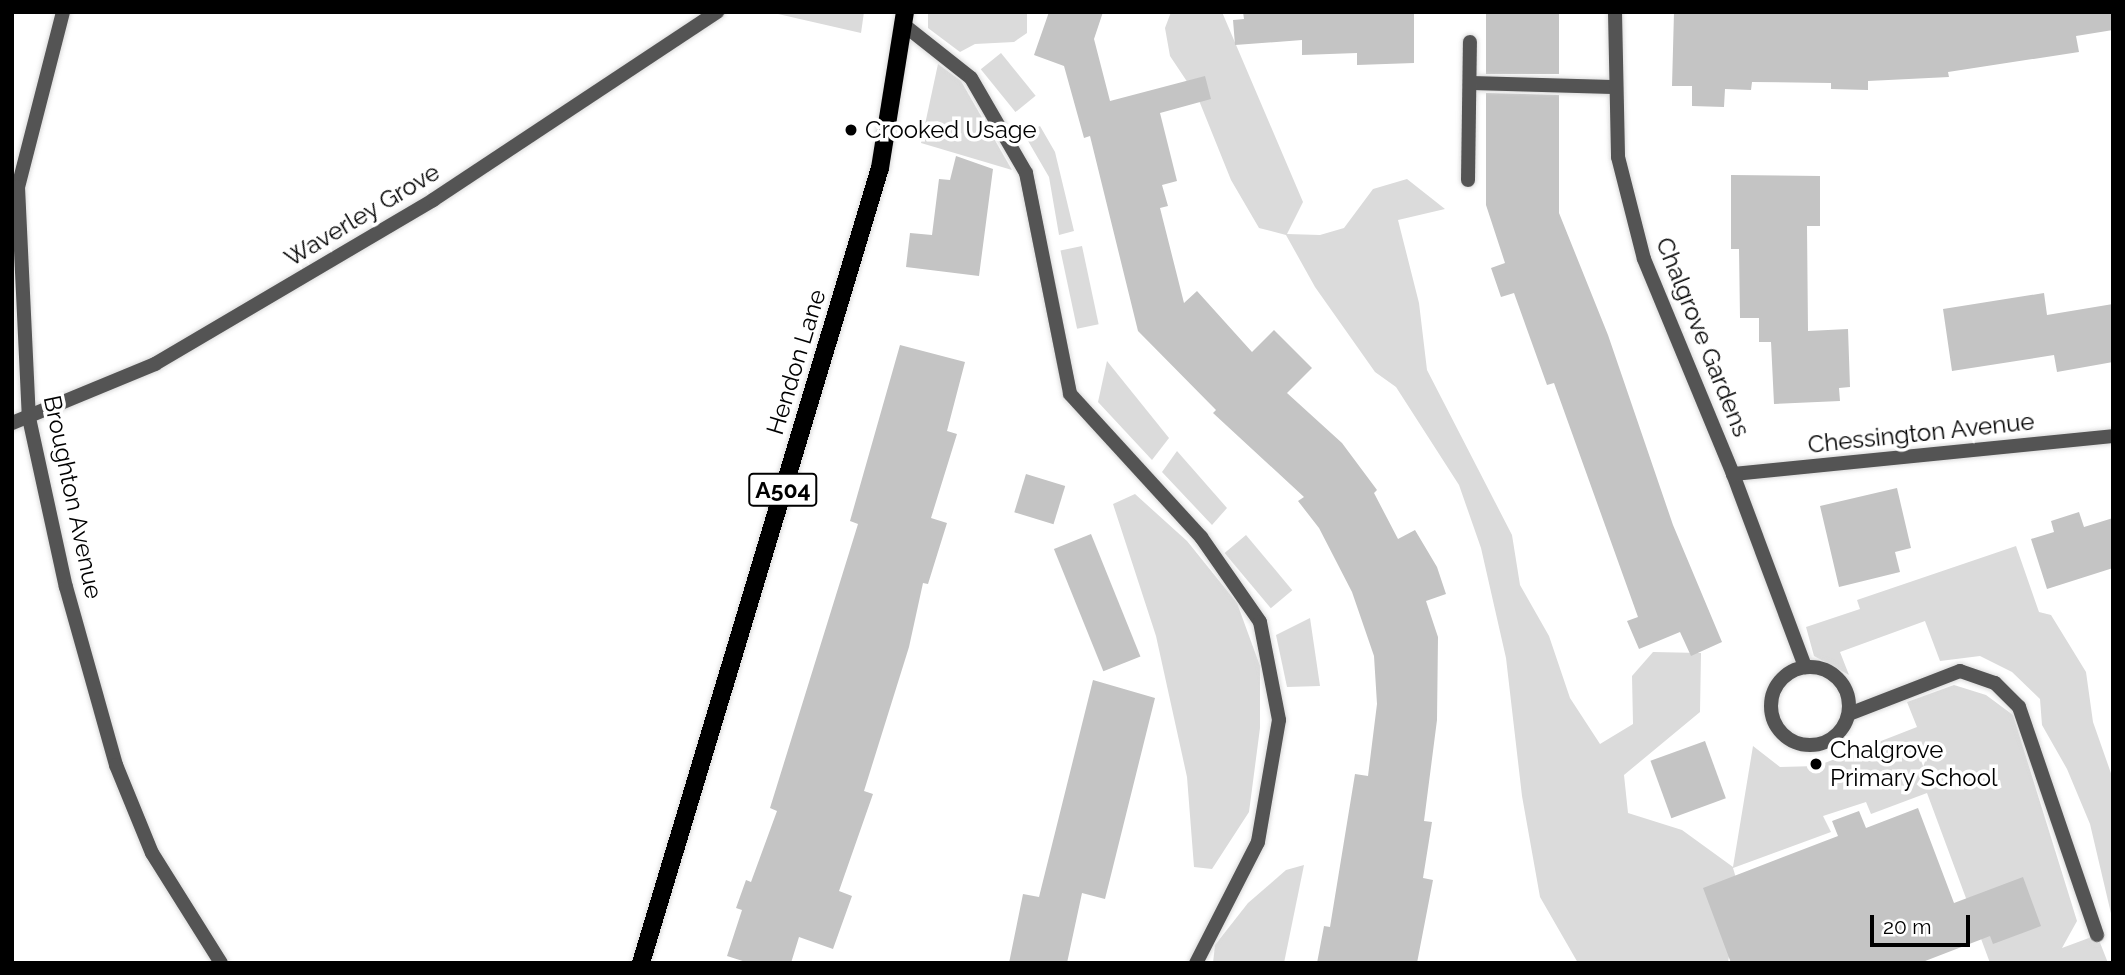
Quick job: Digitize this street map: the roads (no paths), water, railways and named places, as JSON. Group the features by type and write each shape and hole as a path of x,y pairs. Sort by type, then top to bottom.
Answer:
{"main road":[{"name":"Hendon Lane","path":"641,963 880,168 905,19"}],"street":[{"name":"Broughton Avenue","path":"63,12 19,187 29,418 66,587 116,765 152,853 221,963"},
{"name":"Waverley Grove","path":"12,423 155,364 202,337 433,200 717,12"},
{"name":"Chalgrove Gardens","path":"1615,12 1614,87 1618,156 1644,259 1733,474 1805,667"},
{"path":"905,19 971,78 1026,173 1070,394 1201,537 1260,622 1279,720 1258,842 1196,963"},
{"path":"1468,180 1470,42"},
{"path":"1470,83 1614,87"},
{"name":"Chessington Avenue","path":"1733,474 2113,436"},
{"path":"1849,714 1845,687 1825,669 1805,667 1781,680 1774,692 1773,718 1783,734 1794,742 1823,743 1836,735 1849,714 1960,671 1994,683 2019,707 2097,935"}],"place":[{"name":"Crooked Usage","path":"851,130"},
{"name":"Chalgrove Primary School","path":"1816,764"}]}
